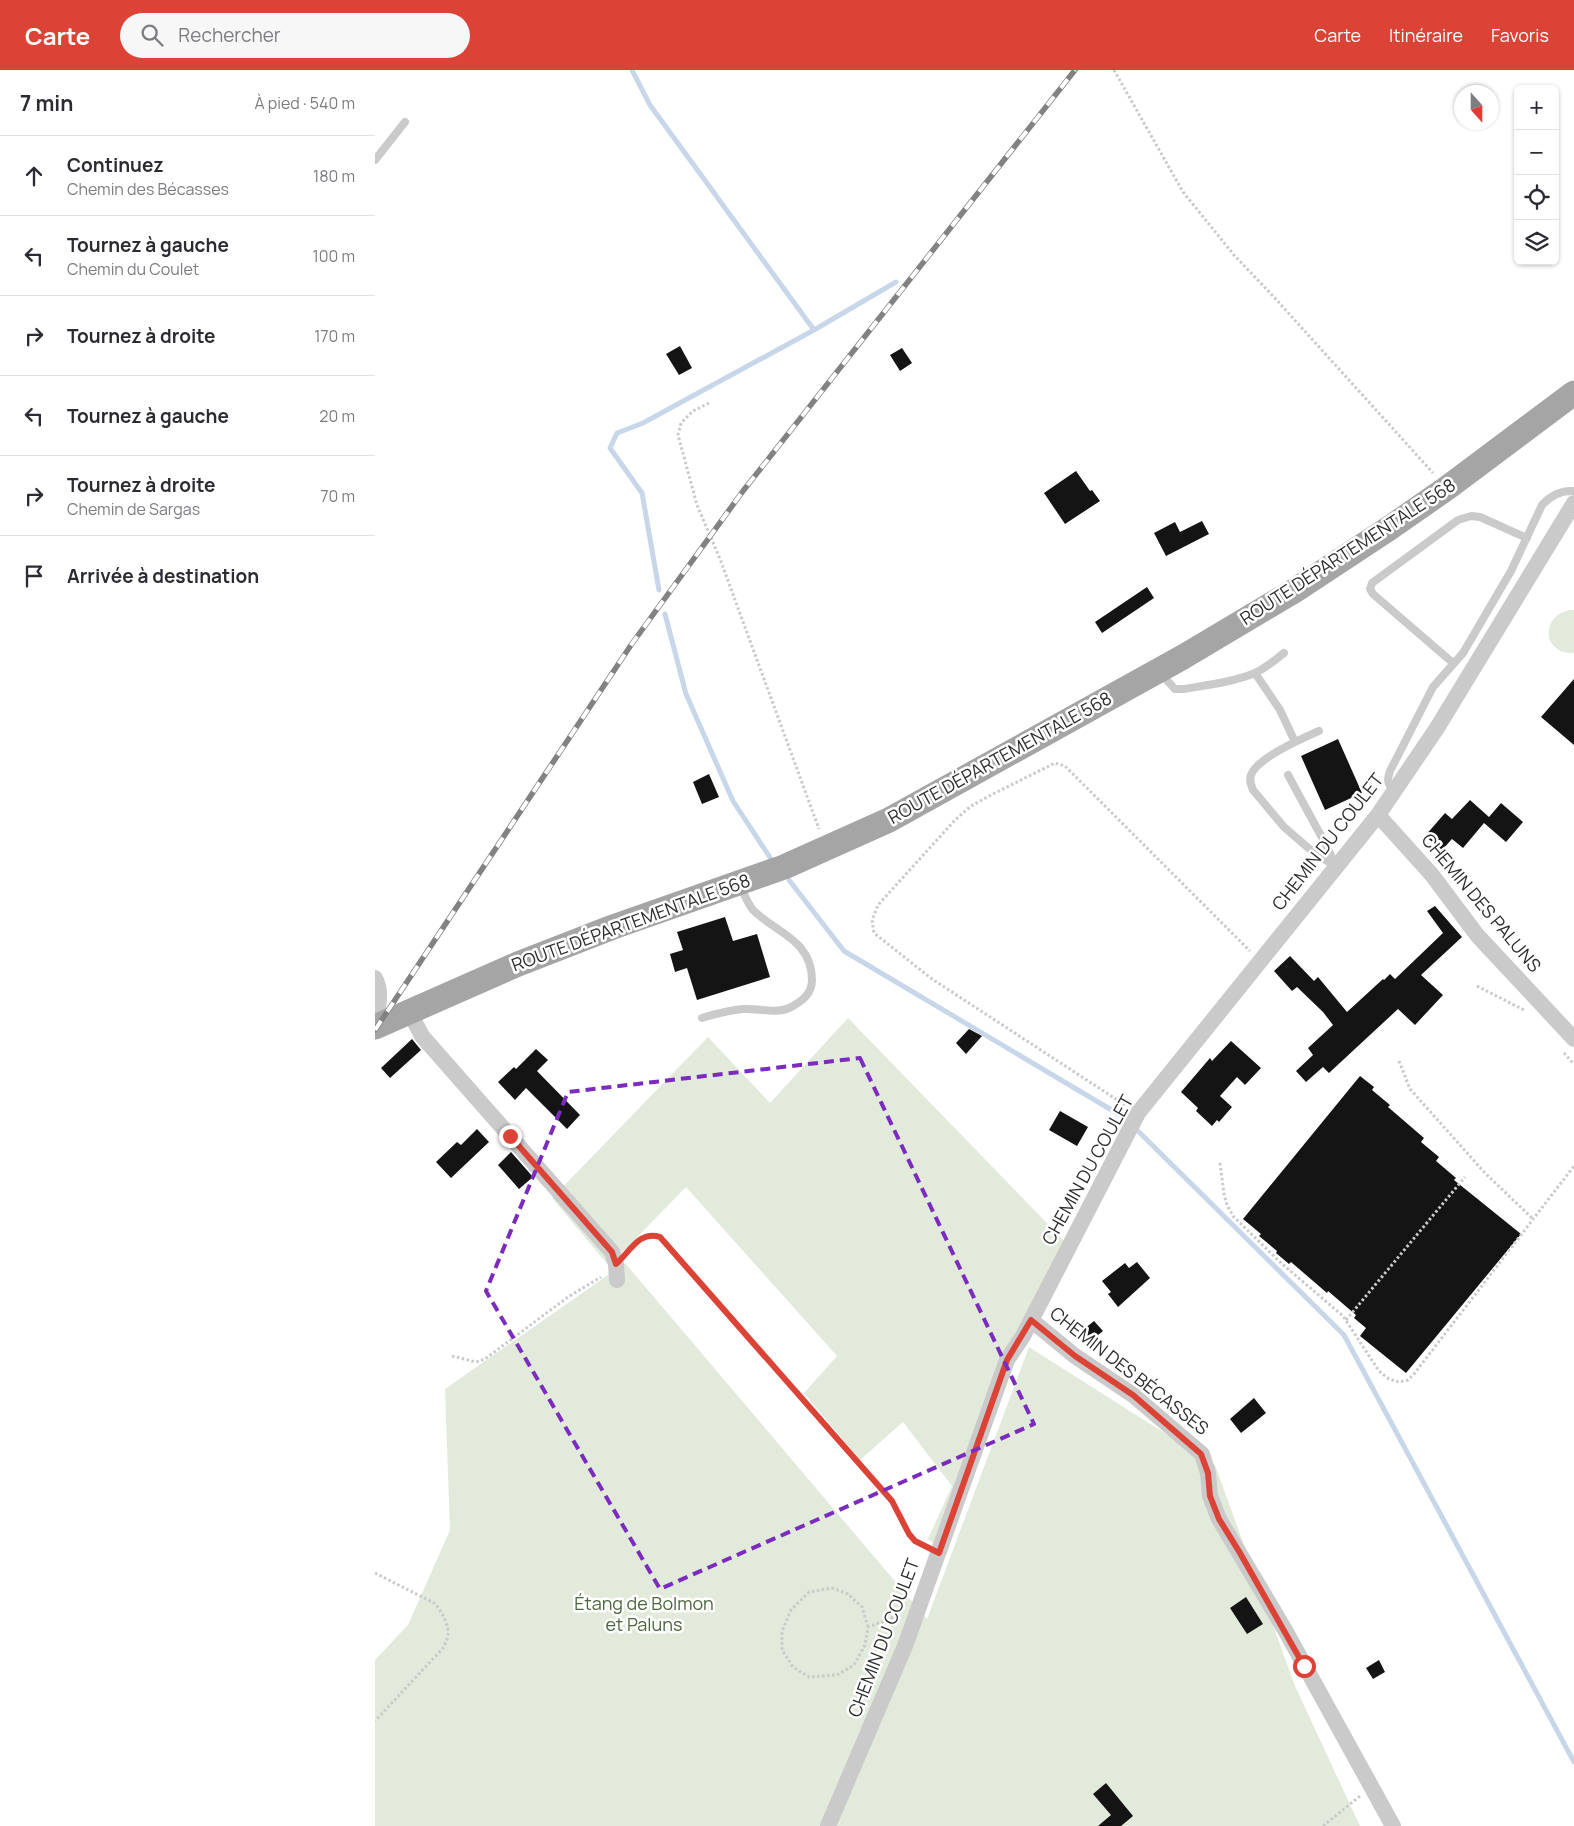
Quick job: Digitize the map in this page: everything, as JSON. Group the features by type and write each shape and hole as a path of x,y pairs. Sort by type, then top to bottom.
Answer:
{"main road":[{"name":"ROUTE DÉPARTEMENTALE 568","path":"376,1027 566,944 741,884 827,849 889,820 1158,671 1294,591 1447,488 1574,393"}],"street":[{"name":"CHEMIN DU COULET","path":"828,1826 905,1646 1007,1360 1031,1320 1138,1113 1378,815 1437,728 1574,503"},
{"name":"CHEMIN DES PALUNS","path":"1378,815 1433,875 1477,935 1574,1039"},
{"path":"375,978 379,988 375,1014 376,1027"},
{"path":"410,1012 422,1036 612,1252 616,1272"},
{"name":"CHEMIN DES BÉCASSES","path":"1031,1320 1075,1356 1133,1395 1201,1454 1208,1473 1210,1496 1219,1519 1285,1630 1393,1826"}],"lane":[{"path":"375,160 405,122"},
{"path":"1394,791 1389,786 1387,779 1390,771 1433,687 1463,653 1511,571 1542,505 1548,498 1556,494 1574,491"},
{"path":"1453,663 1373,594 1370,589 1372,582 1458,520 1471,516 1481,517 1527,538"},
{"path":"1158,671 1175,689 1183,690 1237,679 1255,673 1268,666 1284,653"},
{"path":"1255,673 1280,710 1295,742"},
{"path":"1319,731 1281,749 1258,766 1251,774 1250,782 1253,790 1284,827 1313,852 1336,868"},
{"path":"1288,775 1326,845 1336,868"},
{"path":"702,1018 744,1009 787,1009 803,1000 812,988 812,972 808,960 793,940 751,908 741,884"}],"path":[{"path":"1114,70 1183,192 1234,255 1447,488"},
{"path":"709,403 693,411 681,423 677,435 697,506 720,558 827,849"},
{"path":"1138,1113 932,979 874,933 872,920 878,905 955,820 971,806 1055,763 1065,766 1260,962"},
{"path":"1477,986 1523,1010 1530,1016"},
{"path":"1561,1050 1574,1064"},
{"path":"1399,1062 1410,1089 1485,1173 1533,1219"},
{"path":"1220,1163 1224,1194 1233,1216 1281,1263 1346,1320 1379,1371 1389,1379 1399,1382 1409,1380 1574,1166"},
{"path":"1346,1320 1465,1177"},
{"path":"452,1356 476,1362 485,1359 568,1297 607,1273 616,1272 644,1236 653,1234 660,1237 892,1501 909,1534 915,1541 939,1553"},
{"path":"375,1572 434,1603 439,1608 444,1619 448,1634 444,1647 375,1721"},
{"path":"832,1588 848,1594 862,1607 868,1627 865,1645 854,1665 837,1675 809,1677 793,1667 782,1650 782,1631 791,1610 809,1592 832,1588"},
{"path":"868,1627 898,1616 908,1609 920,1605"},
{"path":"1323,1826 1355,1802 1370,1784"}],"highlighted area":[{"path":"860,1058 1034,1424 660,1589 486,1291 568,1092"}],"green space":[{"path":"1574,610 1574,653 1564,652 1556,648 1551,642 1549,634 1549,627 1553,620 1560,614"},
{"path":"848,1018 1075,1252 1032,1334 1014,1361 946,1556 928,1539 952,1486 903,1422 860,1460 804,1393 837,1356 686,1187 609,1266 552,1198 708,1037 770,1103"},
{"name":"Étang de Bolmon et Paluns","path":"625,1263 927,1619 1029,1347 1215,1465 1295,1686 1360,1826 375,1826 375,1660 408,1625 450,1530 445,1389"}],"building":[{"path":"680,346 692,368 679,375 666,354"},
{"path":"902,348 912,363 900,371 890,355"},
{"path":"1076,471 1090,491 1092,490 1100,501 1065,524 1044,493"},
{"path":"1202,521 1209,534 1166,556 1154,533 1175,522 1180,532"},
{"path":"1147,587 1154,598 1102,633 1095,622"},
{"path":"1574,679 1574,745 1541,717"},
{"path":"1338,739 1362,793 1325,810 1301,756"},
{"path":"709,774 719,797 702,804 693,782"},
{"path":"1470,800 1489,817 1501,803 1523,822 1506,842 1484,823 1463,848 1452,839 1442,850 1425,836 1445,813 1452,819"},
{"path":"1435,906 1462,937 1421,975 1443,995 1415,1025 1398,1009 1329,1073 1323,1067 1306,1082 1296,1071 1313,1055 1308,1048 1333,1025 1323,1012 1297,987 1292,991 1274,971 1290,956 1314,981 1318,977 1347,1012 1390,974 1395,979 1443,933 1427,911"},
{"path":"725,917 733,941 757,934 770,977 697,1000 687,968 675,972 670,954 683,950 677,932"},
{"path":"969,1029 982,1036 966,1054 956,1043"},
{"path":"412,1039 421,1050 390,1078 381,1068"},
{"path":"1231,1041 1261,1068 1245,1085 1237,1077 1220,1096 1232,1107 1219,1122 1217,1120 1212,1126 1196,1111 1198,1108 1181,1092 1210,1058 1212,1061"},
{"path":"536,1049 548,1060 537,1071 580,1115 567,1129 526,1088 515,1100 498,1082 514,1067 516,1069"},
{"path":"1360,1076 1374,1087 1372,1090 1390,1105 1388,1107 1424,1138 1421,1142 1439,1157 1436,1161 1456,1178 1454,1180 1521,1234 1406,1373 1360,1336 1366,1328 1354,1318 1356,1315 1291,1262 1289,1264 1276,1253 1277,1251 1259,1236 1261,1234 1243,1219"},
{"path":"1060,1111 1088,1127 1077,1146 1049,1130"},
{"path":"477,1129 489,1142 451,1178 436,1162 457,1142 461,1145"},
{"path":"511,1152 533,1177 519,1189 498,1165"},
{"path":"1137,1262 1150,1278 1118,1307 1108,1294 1111,1292 1102,1281 1125,1263 1129,1268"},
{"path":"1094,1321 1103,1331 1088,1343 1079,1333"},
{"path":"1254,1398 1266,1413 1241,1433 1230,1419"},
{"path":"1246,1597 1263,1624 1247,1634 1230,1608"},
{"path":"1379,1660 1385,1672 1373,1679 1366,1668"},
{"path":"1106,1783 1133,1816 1121,1826 1098,1826 1111,1815 1093,1794"}],"waterway":[{"path":"632,70 650,105 814,330 643,423 617,433 610,448 642,493 659,590"},
{"path":"814,330 896,282"},
{"path":"665,614 686,694 733,801 771,859"},
{"path":"789,880 844,951 1125,1118"},
{"path":"1137,1130 1344,1335 1574,1762"}],"railway":[{"path":"375,1030 631,645 743,491 1075,70"}],"route":[{"path":"510,1136 612,1252 616,1264 644,1236 653,1234 660,1237 892,1501 909,1534 915,1541 939,1553 1007,1360 1031,1320 1075,1356 1133,1395 1201,1454 1208,1473 1213,1508 1285,1630 1304,1666"}]}
